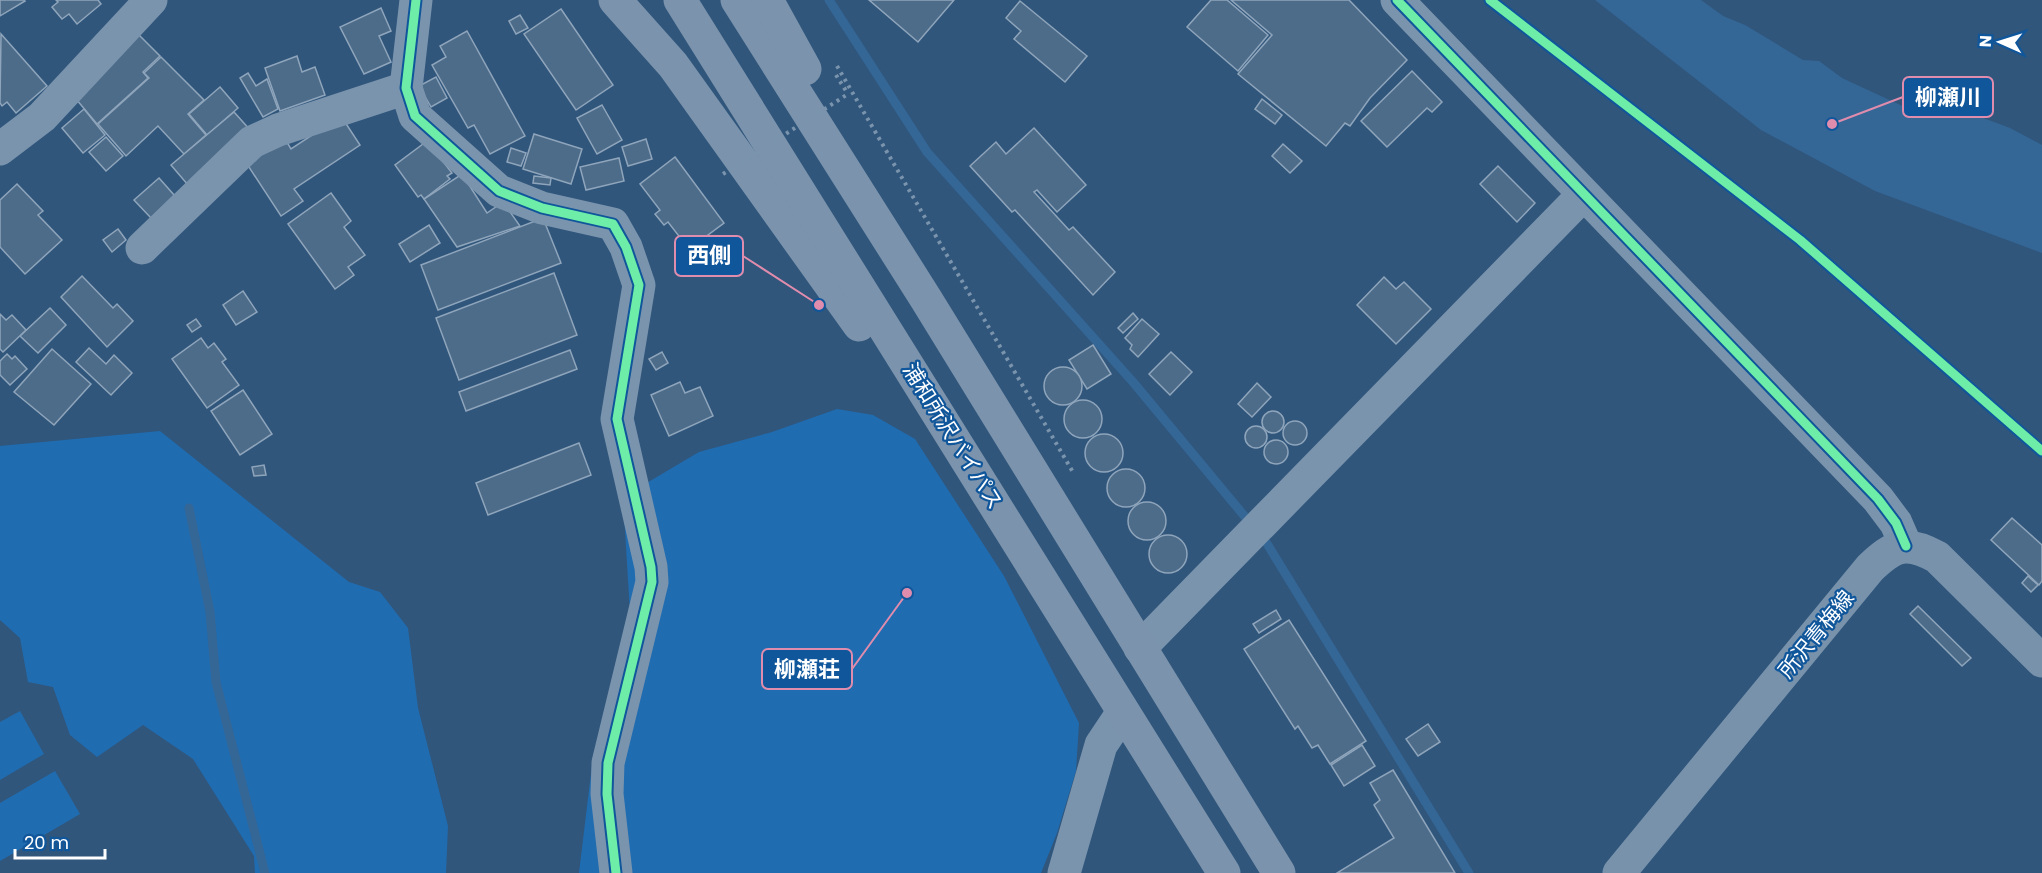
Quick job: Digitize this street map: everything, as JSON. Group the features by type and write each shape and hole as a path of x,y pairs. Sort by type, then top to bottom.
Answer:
{"highway":[{"path":"615,0 673,65 918,407 1001,513"},
{"name":"浦和所沢バイパス","path":"680,0 1224,873"},
{"path":"737,0 926,299 1279,873"},
{"path":"767,0 884,213 926,299"}],"main road":[{"path":"1906,546 1927,552 1946,565 2042,661"},
{"name":"所沢青梅線","path":"1619,873 1870,568 1890,551 1906,546"}],"street":[{"path":"0,149 42,117 151,0"},
{"path":"416,0 406,88 415,117 499,191 542,208 613,224 626,246 639,285 617,419 651,567 652,582 608,763 607,794 616,873"},
{"path":"1397,0 1878,499 1896,523 1906,546"},
{"path":"142,248 252,142 278,130 406,88"},
{"path":"1140,648 1583,195"},
{"path":"1064,873 1101,745 1123,712"}],"path":[{"path":"835,63 1076,478"},
{"path":"723,174 848,94"}],"shaded area":[{"path":"1595,0 1701,0 1723,16 1745,25 1803,60 1819,61 1842,78 1924,116 1945,111 1978,116 2010,128 2042,145 2042,253 1875,191 1761,130"},
{"path":"837,409 873,415 915,439 1004,576 1079,723 1076,771 1057,833 1041,873 579,873 593,757 631,629 623,497 699,452 772,432"},
{"path":"160,431 349,582 380,592 408,628 418,708 448,826 446,873 255,873 254,856 193,759 143,725 97,757 70,735 53,687 28,682 20,638 0,620 0,446"},
{"path":"20,711 44,754 0,780 0,722"},
{"path":"55,771 80,814 0,861 0,803"}],"building":[{"path":"0,0 24,0 25,1 0,16"},
{"path":"56,0 98,0 101,4 77,24 69,14 62,19 52,7 58,2"},
{"path":"869,0 954,0 918,42"},
{"path":"1211,0 1227,0 1268,35 1238,71 1187,27"},
{"path":"1231,0 1349,0 1407,60 1370,98 1350,126 1345,123 1326,146 1238,74 1272,35"},
{"path":"1020,1 1087,56 1065,82 1014,39 1021,31 1006,18"},
{"path":"381,8 391,31 379,36 391,62 364,74 340,27"},
{"path":"561,9 613,85 576,110 524,34"},
{"path":"520,15 528,28 516,34 509,21"},
{"path":"467,31 525,136 490,154 474,125 468,128 432,65 446,57 440,46"},
{"path":"1,34 47,86 16,113 7,102 2,106 0,103"},
{"path":"139,35 160,56 143,72 148,78 97,124 76,99"},
{"path":"297,56 302,72 315,67 325,95 280,111 265,68"},
{"path":"161,57 204,100 188,114 206,135 184,154 158,126 126,156 98,124 149,78 144,73"},
{"path":"1412,71 1442,102 1432,112 1427,108 1387,147 1361,121"},
{"path":"248,73 256,86 267,79 278,109 263,117 240,78"},
{"path":"436,77 447,98 431,107 419,86"},
{"path":"220,87 238,108 207,135 189,114"},
{"path":"1262,99 1282,115 1275,124 1255,109"},
{"path":"602,105 622,140 597,154 577,118"},
{"path":"84,109 105,135 83,153 62,128"},
{"path":"234,112 251,131 188,185 171,165"},
{"path":"341,116 360,145 294,189 303,201 281,216 247,164 285,139 291,149"},
{"path":"1034,128 1086,185 1057,212 1037,190 1034,192 1069,230 1073,227 1115,272 1093,295 1015,210 1012,212 970,166 996,142 1006,154"},
{"path":"534,134 582,149 571,184 523,169"},
{"path":"106,137 123,156 106,171 89,152"},
{"path":"646,139 652,159 628,166 622,147"},
{"path":"427,141 452,173 447,176 450,179 424,199 421,195 418,197 395,165"},
{"path":"1283,144 1302,161 1290,173 1272,156"},
{"path":"511,148 526,153 521,166 507,162"},
{"path":"675,157 724,223 689,249 668,222 664,225 655,214 660,210 640,184"},
{"path":"619,158 624,181 586,190 580,167"},
{"path":"1498,166 1535,203 1517,222 1480,184"},
{"path":"462,174 487,213 503,202 520,226 457,247 424,199"},
{"path":"534,176 551,178 550,185 533,183"},
{"path":"159,178 175,196 151,218 134,200"},
{"path":"17,184 43,211 38,215 62,240 25,274 0,247 0,200"},
{"path":"331,193 351,221 344,227 365,255 348,267 354,275 335,289 288,224"},
{"path":"543,218 561,263 438,310 421,265"},
{"path":"429,225 440,243 410,262 399,244"},
{"path":"118,229 126,240 112,252 103,240"},
{"path":"554,273 577,335 459,380 436,318"},
{"path":"82,276 113,308 117,304 133,321 107,347 61,297"},
{"path":"1384,277 1396,289 1404,282 1431,309 1396,344 1357,305"},
{"path":"243,291 257,312 236,325 223,305"},
{"path":"50,308 66,325 38,353 20,336"},
{"path":"1133,313 1138,319 1123,333 1118,328"},
{"path":"0,314 6,320 12,315 26,330 3,352 0,349"},
{"path":"196,319 201,326 192,332 187,325"},
{"path":"1142,319 1159,334 1138,357 1130,349 1132,345 1125,338"},
{"path":"201,338 208,348 214,343 226,359 222,362 239,385 207,408 172,359"},
{"path":"1093,345 1111,374 1087,389 1069,360"},
{"path":"89,348 106,364 114,355 132,373 111,395 76,362"},
{"path":"52,349 91,384 54,425 14,392"},
{"path":"570,350 577,369 466,411 459,392"},
{"path":"662,352 668,363 656,370 649,359"},
{"path":"1171,352 1192,372 1170,395 1149,374"},
{"path":"7,354 12,359 15,356 27,369 10,385 0,375 0,361"},
{"path":"1063,367 1077,372 1082,386 1077,400 1063,405 1049,400 1044,386 1049,372"},
{"path":"680,382 685,393 700,387 713,416 669,436 651,395"},
{"path":"1257,383 1271,397 1252,417 1238,404"},
{"path":"243,390 272,434 240,455 211,411"},
{"path":"1083,400 1097,405 1102,419 1097,433 1083,438 1069,433 1064,419 1069,405"},
{"path":"1273,411 1283,418 1284,422 1277,432 1273,433 1263,426 1262,422 1269,412"},
{"path":"1295,421 1304,424 1307,433 1304,442 1295,445 1286,442 1283,433 1286,424"},
{"path":"1256,426 1266,433 1267,437 1260,447 1256,448 1246,441 1245,437 1252,427"},
{"path":"1104,434 1111,435 1117,440 1122,446 1122,460 1117,466 1111,471 1104,472 1097,471 1091,466 1086,460 1085,453 1086,446 1091,440 1097,435"},
{"path":"1276,440 1285,443 1288,452 1285,461 1276,464 1267,461 1264,452 1267,443"},
{"path":"579,443 591,475 488,515 476,483"},
{"path":"264,465 266,475 254,476 252,467"},
{"path":"1126,469 1140,474 1145,488 1140,502 1126,507 1112,502 1107,488 1112,474"},
{"path":"1147,502 1161,507 1166,521 1161,535 1147,540 1133,535 1128,521 1133,507"},
{"path":"2012,518 2042,545 2042,581 2039,585 1991,540"},
{"path":"1168,535 1182,540 1187,554 1182,568 1168,573 1154,568 1149,554 1154,540"},
{"path":"2028,576 2038,585 2031,592 2022,583"},
{"path":"1918,606 1971,658 1962,666 1910,614"},
{"path":"1276,610 1281,619 1259,633 1253,624"},
{"path":"1289,620 1366,741 1330,764 1318,745 1312,748 1298,726 1295,729 1244,649"},
{"path":"1428,724 1440,742 1418,756 1406,739"},
{"path":"1362,745 1375,766 1344,786 1331,765"},
{"path":"1393,770 1455,873 1337,873 1394,838 1374,805 1380,800 1370,783"}],"waterway":[{"path":"829,0 927,152 1133,382 1266,542 1469,873"},
{"path":"189,508 210,612 216,682 265,873"}],"cycle path":[{"path":"416,0 406,88 415,116 499,191 542,208 613,224 626,247 639,285 617,419 651,567 652,582 608,763 607,794 616,873"},
{"path":"1397,0 1878,499 1896,523 1906,546"},
{"path":"1490,0 1800,240 2042,451"}],"place":[{"name":"柳瀬川","path":"1832,124"},
{"name":"西側","path":"819,305"},
{"name":"柳瀬荘","path":"907,593"}]}
